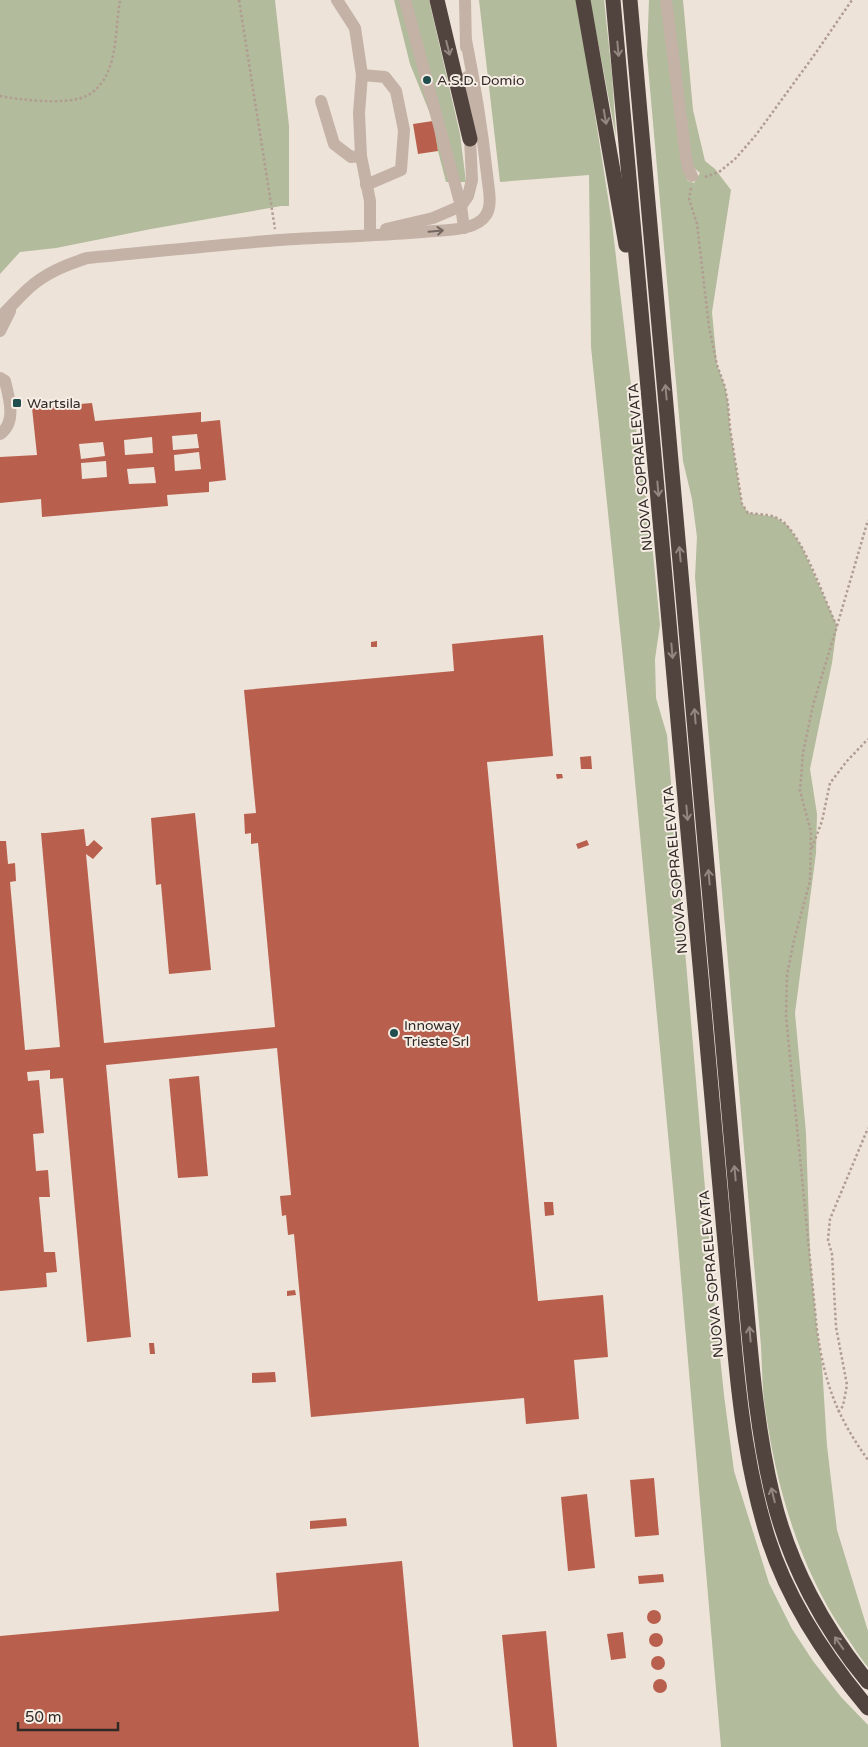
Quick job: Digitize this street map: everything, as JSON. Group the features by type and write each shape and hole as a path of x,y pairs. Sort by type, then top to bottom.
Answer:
{"highway":[{"path":"437,0 470,139"},
{"path":"583,0 626,238 634,318 656,468"},
{"name":"NUOVA SOPRAELEVATA","path":"613,0 736,1367 748,1462 768,1540 801,1612 844,1679 868,1708"},
{"path":"630,0 742,1259 758,1419 773,1498 798,1569 815,1605 835,1638 868,1682"},
{"path":"637,67 641,0"}],"street":[{"path":"337,0 355,28 362,75 359,113 361,156 370,201 370,234"},
{"path":"405,0 461,206 464,228"},
{"path":"370,234 433,218 461,206 468,196 472,180 465,0"},
{"path":"666,0 686,157 692,176"},
{"path":"0,317 29,288 46,275 87,258 277,240 394,234 464,228 476,225 486,216 489,204 483,135 466,40"},
{"path":"362,75 385,78 396,92 404,130 401,170 366,185"},
{"path":"321,101 334,144 352,157 361,156"},
{"path":"461,206 486,216"},
{"path":"0,331 12,306"},
{"path":"0,378 5,381 10,402 10,420 7,427 0,434"}],"path":[{"path":"0,96 54,101 84,97 97,89 107,75 113,50 120,0"},
{"path":"239,0 277,240"},
{"path":"837,626 802,547 788,526 775,517 748,513 742,504 728,404 709,327 697,224 690,198 692,176 700,178 711,176 735,160 778,106 852,0"},
{"path":"868,520 813,705 803,753 800,791 811,832 810,881 794,940 788,975 786,1016 816,1330 822,1365 828,1388 838,1412 854,1441 868,1460"},
{"path":"811,851 822,821 830,783 847,761 868,739"},
{"path":"838,1412 843,1406 847,1385 836,1327 832,1254 828,1240 830,1219 868,1128"}],"green space":[{"path":"0,0 275,0 289,126 289,206 151,229 56,248 20,252 0,274"},
{"path":"394,0 429,0 460,134 466,182 446,182 433,121 410,64"},
{"path":"479,0 577,0 612,223 636,428 650,523 660,625 655,659 656,698 667,735 715,1308 734,1471 769,1583 792,1629 813,1661 841,1697 868,1725 868,1747 721,1747 676,1220 629,717 591,347 589,175 500,182"},
{"path":"590,0 604,0 616,137"},
{"path":"649,0 663,0 686,177 688,181 694,183 700,173 694,168 691,161 670,0 683,0 693,110 705,161 715,169 731,190 712,312 717,365 725,387 728,403 742,504 748,513 775,517 788,526 802,547 837,626 832,663 810,769 817,814 816,853 795,1013 806,1133 810,1255 822,1365 827,1446 837,1530 868,1631 868,1667 829,1609 814,1581 802,1552 782,1493 764,1400 761,1346 695,577 697,537 692,499 683,461 647,55"}],"building":[{"path":"433,121 438,151 418,154 413,124"},
{"path":"92,403 95,421 201,412 201,422 220,420 226,480 209,482 209,492 167,495 168,506 42,517 41,499 0,503 0,457 37,455 32,408","holes":["197,434 199,448 173,450 172,436","152,437 153,453 125,455 124,440","103,442 105,456 81,459 79,444","199,452 201,469 175,471 174,455","106,461 107,477 82,479 81,463","154,467 156,483 129,484 127,469"]},
{"name":"Innoway Trieste Srl","path":"543,635 553,756 487,762 538,1301 603,1295 608,1357 574,1360 579,1419 526,1424 524,1398 311,1417 294,1234 288,1235 286,1215 282,1216 280,1196 291,1195 277,1048 106,1065 131,1337 87,1342 63,1078 50,1079 50,1070 27,1072 28,1081 39,1080 44,1133 33,1134 36,1171 48,1170 50,1197 39,1197 44,1252 55,1252 57,1272 46,1273 47,1287 0,1291 0,841 6,841 8,864 15,863 16,881 10,882 25,1050 60,1047 41,833 84,829 86,846 94,840 103,848 93,859 86,854 104,1043 275,1027 258,843 251,844 251,833 245,834 244,814 256,813 244,690 454,671 452,644"},
{"path":"377,641 377,647 371,647 371,642"},
{"path":"591,756 592,769 581,769 580,757"},
{"path":"556,774 562,774 563,778 557,779"},
{"path":"195,813 211,970 169,974 161,884 156,885 151,818"},
{"path":"587,840 589,845 578,849 576,844"},
{"path":"199,1076 208,1176 178,1178 169,1079"},
{"path":"544,1202 553,1202 554,1215 545,1216"},
{"path":"295,1290 296,1295 287,1296 287,1291"},
{"path":"149,1343 154,1343 155,1354 150,1354"},
{"path":"275,1372 276,1382 252,1383 252,1373"},
{"path":"654,1478 659,1535 635,1537 630,1480"},
{"path":"587,1494 595,1568 568,1571 561,1497"},
{"path":"346,1518 347,1526 310,1529 310,1521"},
{"path":"402,1561 419,1747 0,1747 0,1636 279,1611 276,1573"},
{"path":"663,1574 664,1582 639,1584 638,1576"},
{"path":"654,1610 659,1612 661,1617 659,1622 654,1624 649,1622 647,1617 649,1612"},
{"path":"546,1631 557,1747 513,1747 502,1635"},
{"path":"623,1632 626,1658 611,1660 607,1634"},
{"path":"656,1633 661,1635 663,1640 661,1645 656,1647 651,1645 649,1640 651,1635"},
{"path":"658,1656 663,1658 665,1663 663,1668 658,1670 653,1668 651,1663 653,1658"},
{"path":"660,1679 665,1681 667,1686 665,1691 660,1693 655,1691 653,1686 655,1681"}],"place":[{"name":"A.S.D. Domio","path":"427,80"},
{"name":"Wartsila","path":"17,403"},
{"name":"Innoway Trieste Srl","path":"394,1033"}]}
